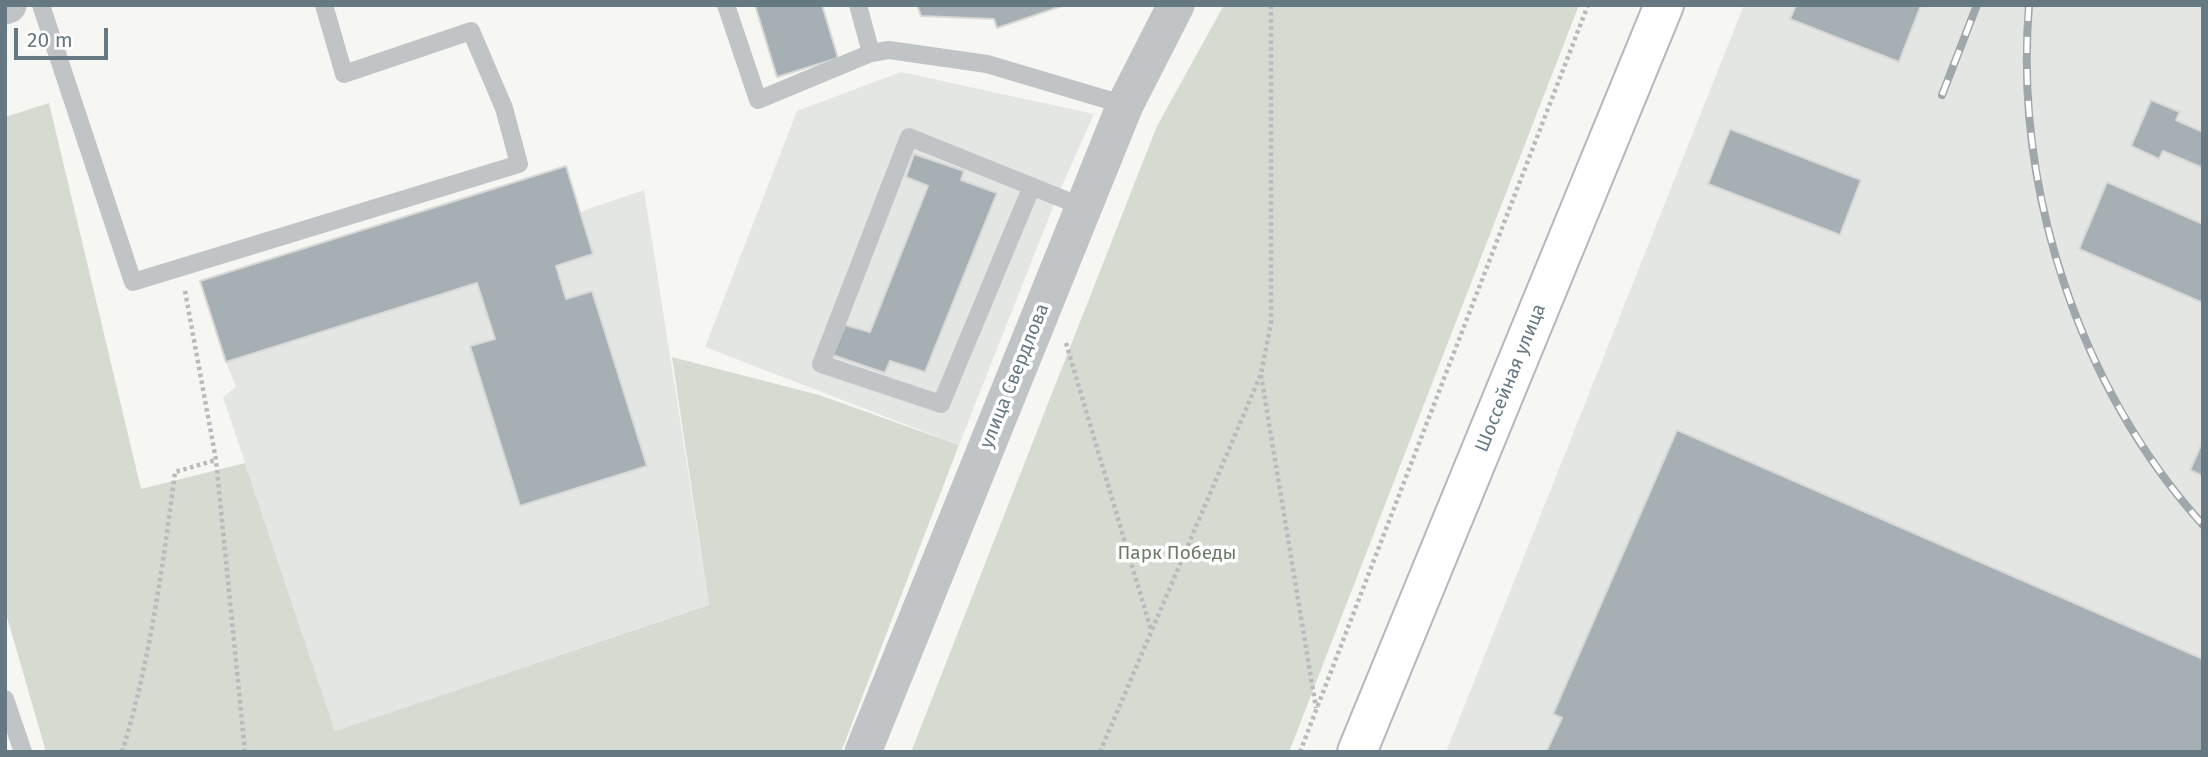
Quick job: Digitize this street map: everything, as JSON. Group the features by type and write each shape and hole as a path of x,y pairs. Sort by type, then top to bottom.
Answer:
{"main road":[{"name":"Шоссейная улица","path":"1357,752 1664,5"}],"street":[{"name":"улица Свердлова","path":"863,752 1125,105 1176,5"}],"lane":[{"path":"41,5 133,282 519,164 505,108 471,31 344,74 324,5"},
{"path":"726,5 758,100 871,53 889,50 987,64 1125,105"},
{"path":"858,5 871,53"},
{"path":"1032,186 941,404 821,364 909,137 1032,186 1083,207"},
{"path":"5,699 23,752"}],"path":[{"path":"1100,752 1261,374 1271,323 1271,5"},
{"path":"1300,752 1588,5"},
{"path":"180,267 216,460 245,752"},
{"path":"1066,341 1152,631"},
{"path":"1261,374 1316,709"},
{"path":"122,752 135,710 165,551 176,471 216,460"}],"shaded area":[{"path":"1744,5 2203,5 2203,752 1446,752"},
{"path":"901,72 1094,114 1057,197 959,445 705,347 797,111"},
{"path":"644,190 709,605 335,731 223,397 236,387 226,362 588,209"}],"green space":[{"name":"Парк Победы","path":"1224,5 1579,5 1289,752 911,752 1157,126"},
{"path":"49,103 141,489 245,463 335,731 709,605 672,357 819,395 959,445 841,752 46,752 5,610 5,117"}],"building":[{"path":"755,5 822,5 838,58 777,77"},
{"path":"917,5 1065,5 997,28 994,19 921,16"},
{"path":"1796,5 1921,5 1899,62 1790,19"},
{"path":"2151,100 2180,112 2176,120 2203,132 2203,168 2163,151 2159,159 2131,146"},
{"path":"1730,129 1861,180 1840,235 1708,184"},
{"path":"914,154 964,171 961,180 997,193 925,372 890,361 885,373 833,355 845,325 870,332 928,186 906,177"},
{"path":"566,166 593,254 556,266 566,299 592,291 647,466 520,506 470,346 495,339 477,283 226,362 200,281"},
{"path":"2107,182 2203,224 2203,303 2079,249"},
{"path":"1677,430 2203,659 2203,752 1546,752 1562,718 1553,714"},
{"path":"2203,441 2203,476 2190,470"}],"railway":[{"path":"1942,95 1977,5"},
{"path":"2029,5 2027,75 2032,145 2045,214 2064,283 2089,349 2121,412 2159,471 2203,525"}]}
